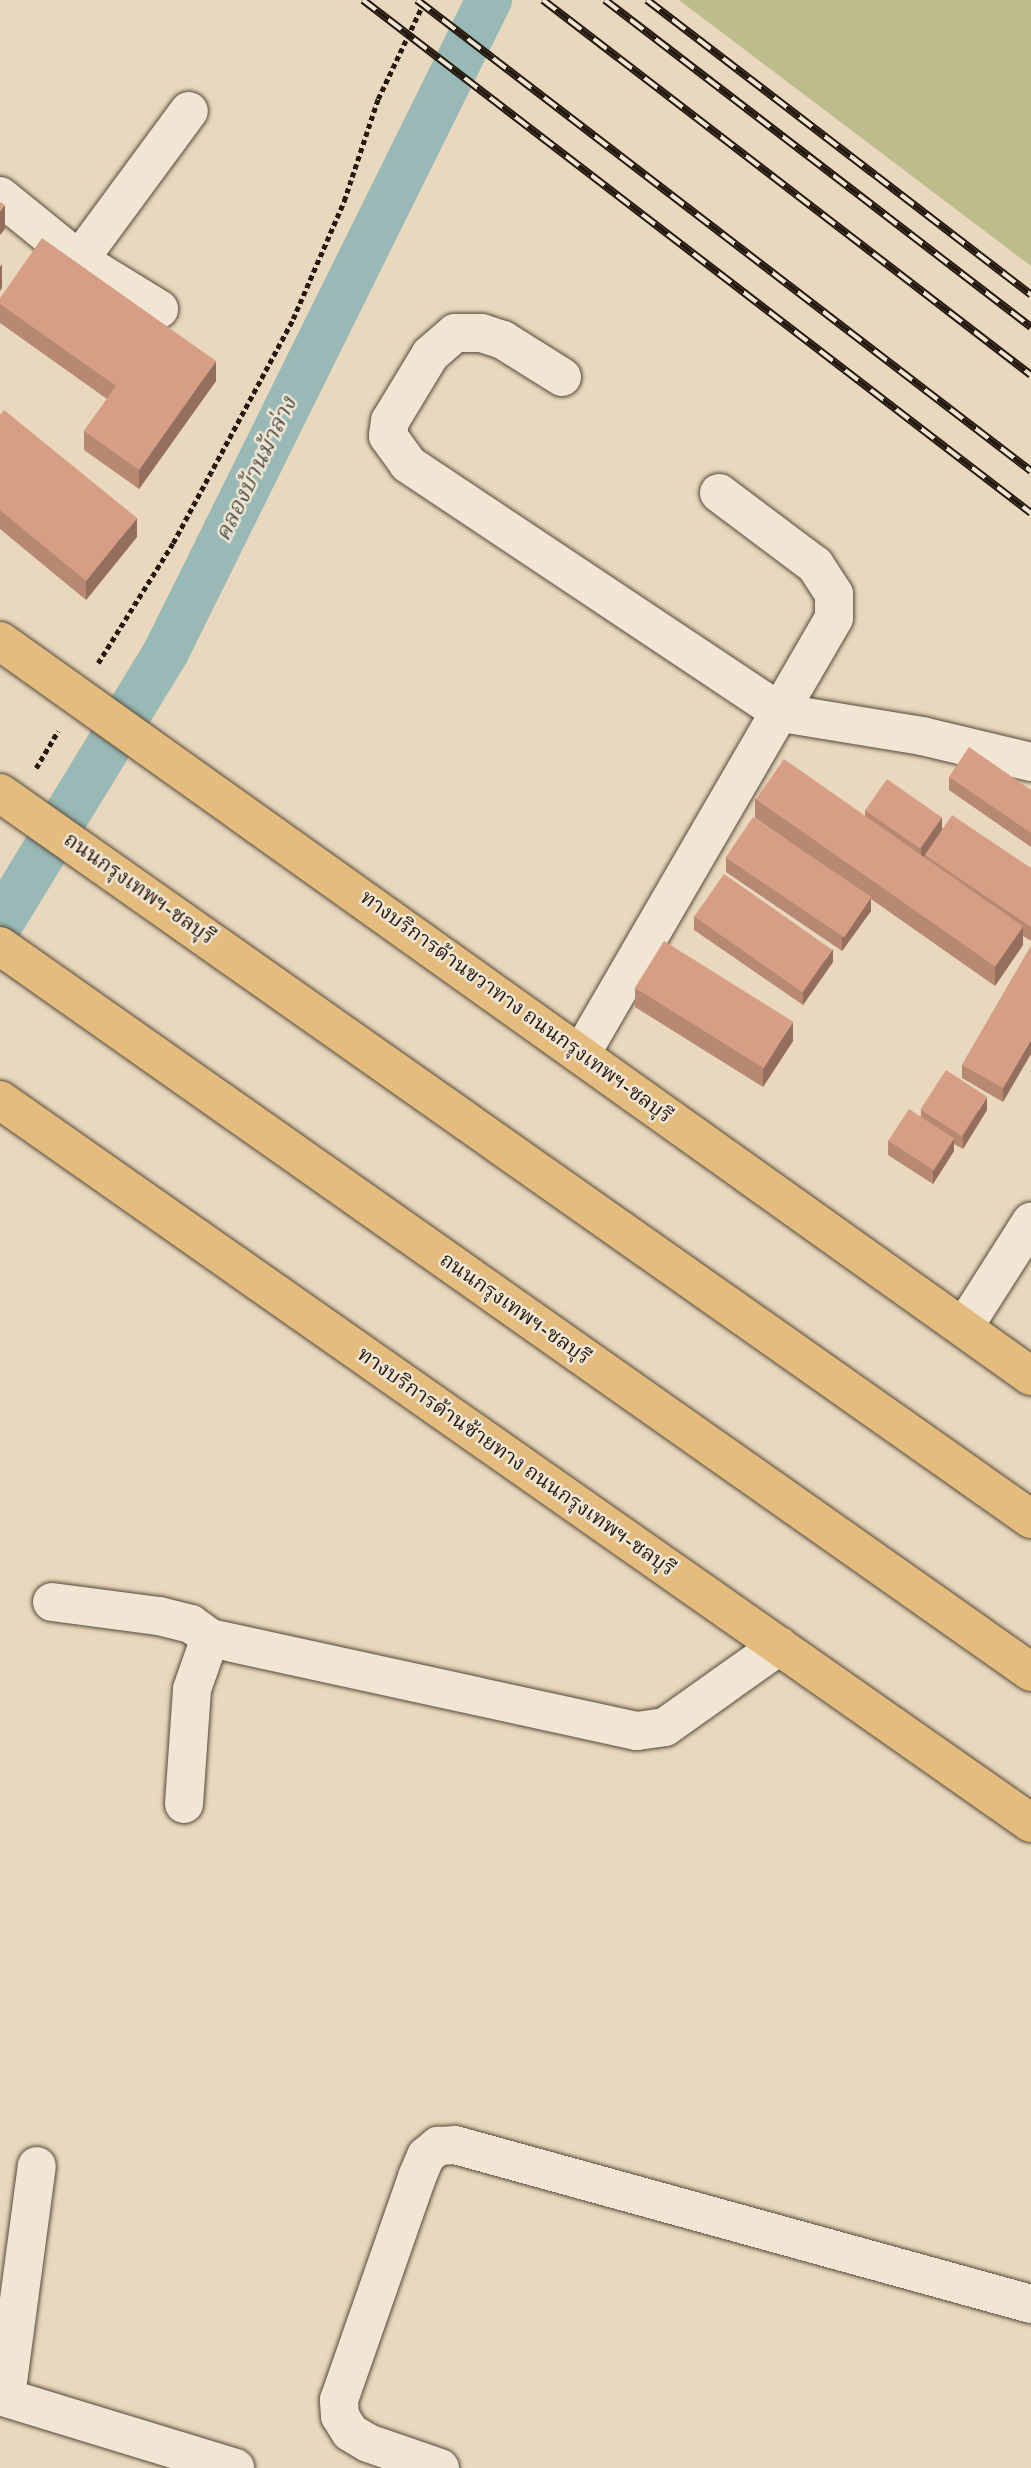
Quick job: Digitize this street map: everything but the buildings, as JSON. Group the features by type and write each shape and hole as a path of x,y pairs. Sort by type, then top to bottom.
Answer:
{"main road":[{"name":"ทางบริการด้านขวาทาง ถนนกรุงเทพฯ-ชลบุรี","path":"0,640 1031,1376"},
{"name":"ถนนกรุงเทพฯ-ชลบุรี","path":"0,793 142,890 1031,1519"},
{"name":"ถนนกรุงเทพฯ-ชลบุรี","path":"0,946 1031,1672"},
{"name":"ทางบริการด้านซ้ายทาง ถนนกรุงเทพฯ-ชลบุรี","path":"7,1105 1031,1823"}],"street":[{"path":"79,260 189,111"},
{"path":"0,196 79,260 159,309"},
{"path":"562,377 503,340 481,333 455,333 430,355 390,421 388,436 408,464 782,713 922,736 1031,762"},
{"path":"581,1054 782,713 834,618 834,594 815,565 719,493"},
{"path":"964,1327 1031,1222"},
{"path":"52,1602 170,1619 191,1624 210,1638 637,1731 665,1727 779,1646"},
{"path":"184,1804 192,1689 210,1638"},
{"path":"440,2468 368,2443 350,2432 340,2416 339,2400 417,2177 426,2156 438,2146 455,2145 1031,2304"},
{"path":"37,2166 3,2397 235,2468"}],"path":[{"path":"97,665 173,543 293,319 344,201 378,99 425,0"},
{"path":"35,771 62,724"}],"shaded area":[{"path":"679,0 1031,0 1031,266"}],"waterway":[{"name":"คลองบ้านม้าล่าง","path":"0,924 166,652 489,0"}],"railway":[{"path":"363,0 1031,513"},
{"path":"417,0 1031,471"},
{"path":"543,0 1031,375"},
{"path":"605,0 1031,327"},
{"path":"647,0 1031,295"}]}
